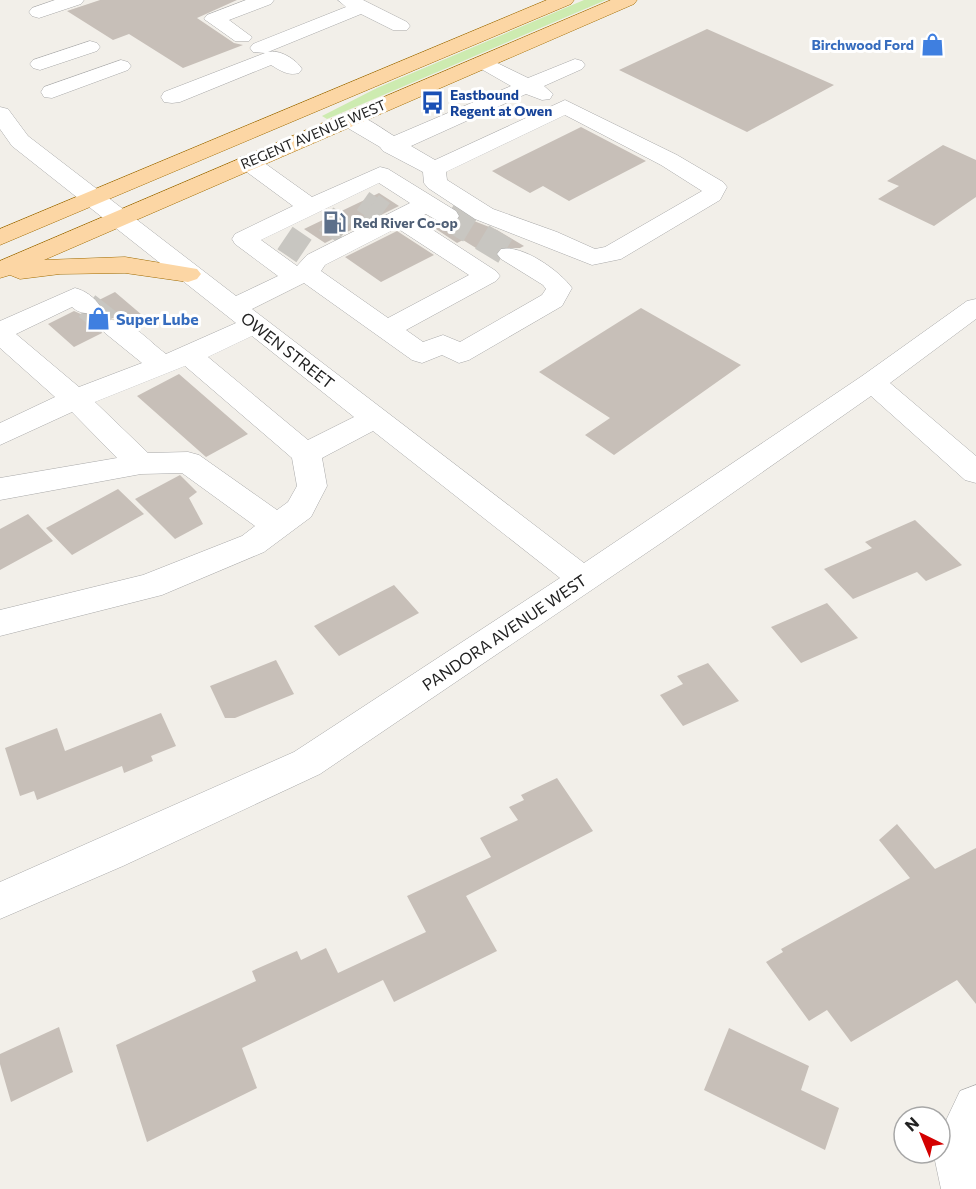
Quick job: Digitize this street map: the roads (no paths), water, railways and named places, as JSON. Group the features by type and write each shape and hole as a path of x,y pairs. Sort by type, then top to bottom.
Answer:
{"main road":[{"name":"REGENT AVENUE WEST","path":"0,238 564,0"},
{"name":"REGENT AVENUE WEST","path":"0,272 117,218 627,0"},
{"path":"0,272 60,266 125,265 188,274"}],"street":[{"path":"39,12 74,0"},
{"path":"264,0 214,19 292,69"},
{"path":"172,97 257,46 355,3 399,26"},
{"path":"40,64 90,47"},
{"path":"434,169 436,183 484,214 548,237 592,257 612,254 712,195 715,187 669,160 483,62"},
{"path":"391,146 575,65"},
{"path":"52,92 121,66"},
{"path":"434,169 565,107"},
{"path":"349,119 391,146 434,169"},
{"name":"OWEN STREET","path":"3,123 20,141 188,274 583,579"},
{"path":"248,162 334,224"},
{"path":"0,435 75,399 189,356 244,317 296,254 334,224 376,209 437,210 380,174 376,209"},
{"path":"296,254 334,224 376,209"},
{"path":"376,209 487,276 387,329"},
{"path":"296,254 387,329 422,354 443,343 459,354 553,300 560,288 552,280 510,254"},
{"path":"85,304 75,296 0,333 75,399 141,464"},
{"name":"PANDORA AVENUE WEST","path":"0,901 109,854 307,763 873,382 976,307"},
{"path":"113,328 109,347 138,346 163,366"},
{"path":"0,623 150,586 253,543 300,509 312,486 306,454 189,356"},
{"path":"873,382 976,473"},
{"path":"306,454 375,418"},
{"path":"0,489 141,464 188,462 278,526"},
{"path":"964,1189 957,1170 960,1134 976,1107"}],"tunnel":[{"path":"363,201 373,208"},
{"path":"371,206 382,214"},
{"path":"447,216 510,254"},
{"path":"326,219 345,231"},
{"path":"285,238 304,251"},
{"path":"87,306 114,327"}],"place":[{"name":"Birchwood Ford","path":"932,44"},
{"name":"Eastbound Regent at Owen","path":"432,102"},
{"name":"Red River Co-op","path":"335,222"},
{"name":"Super Lube","path":"98,318"}]}
